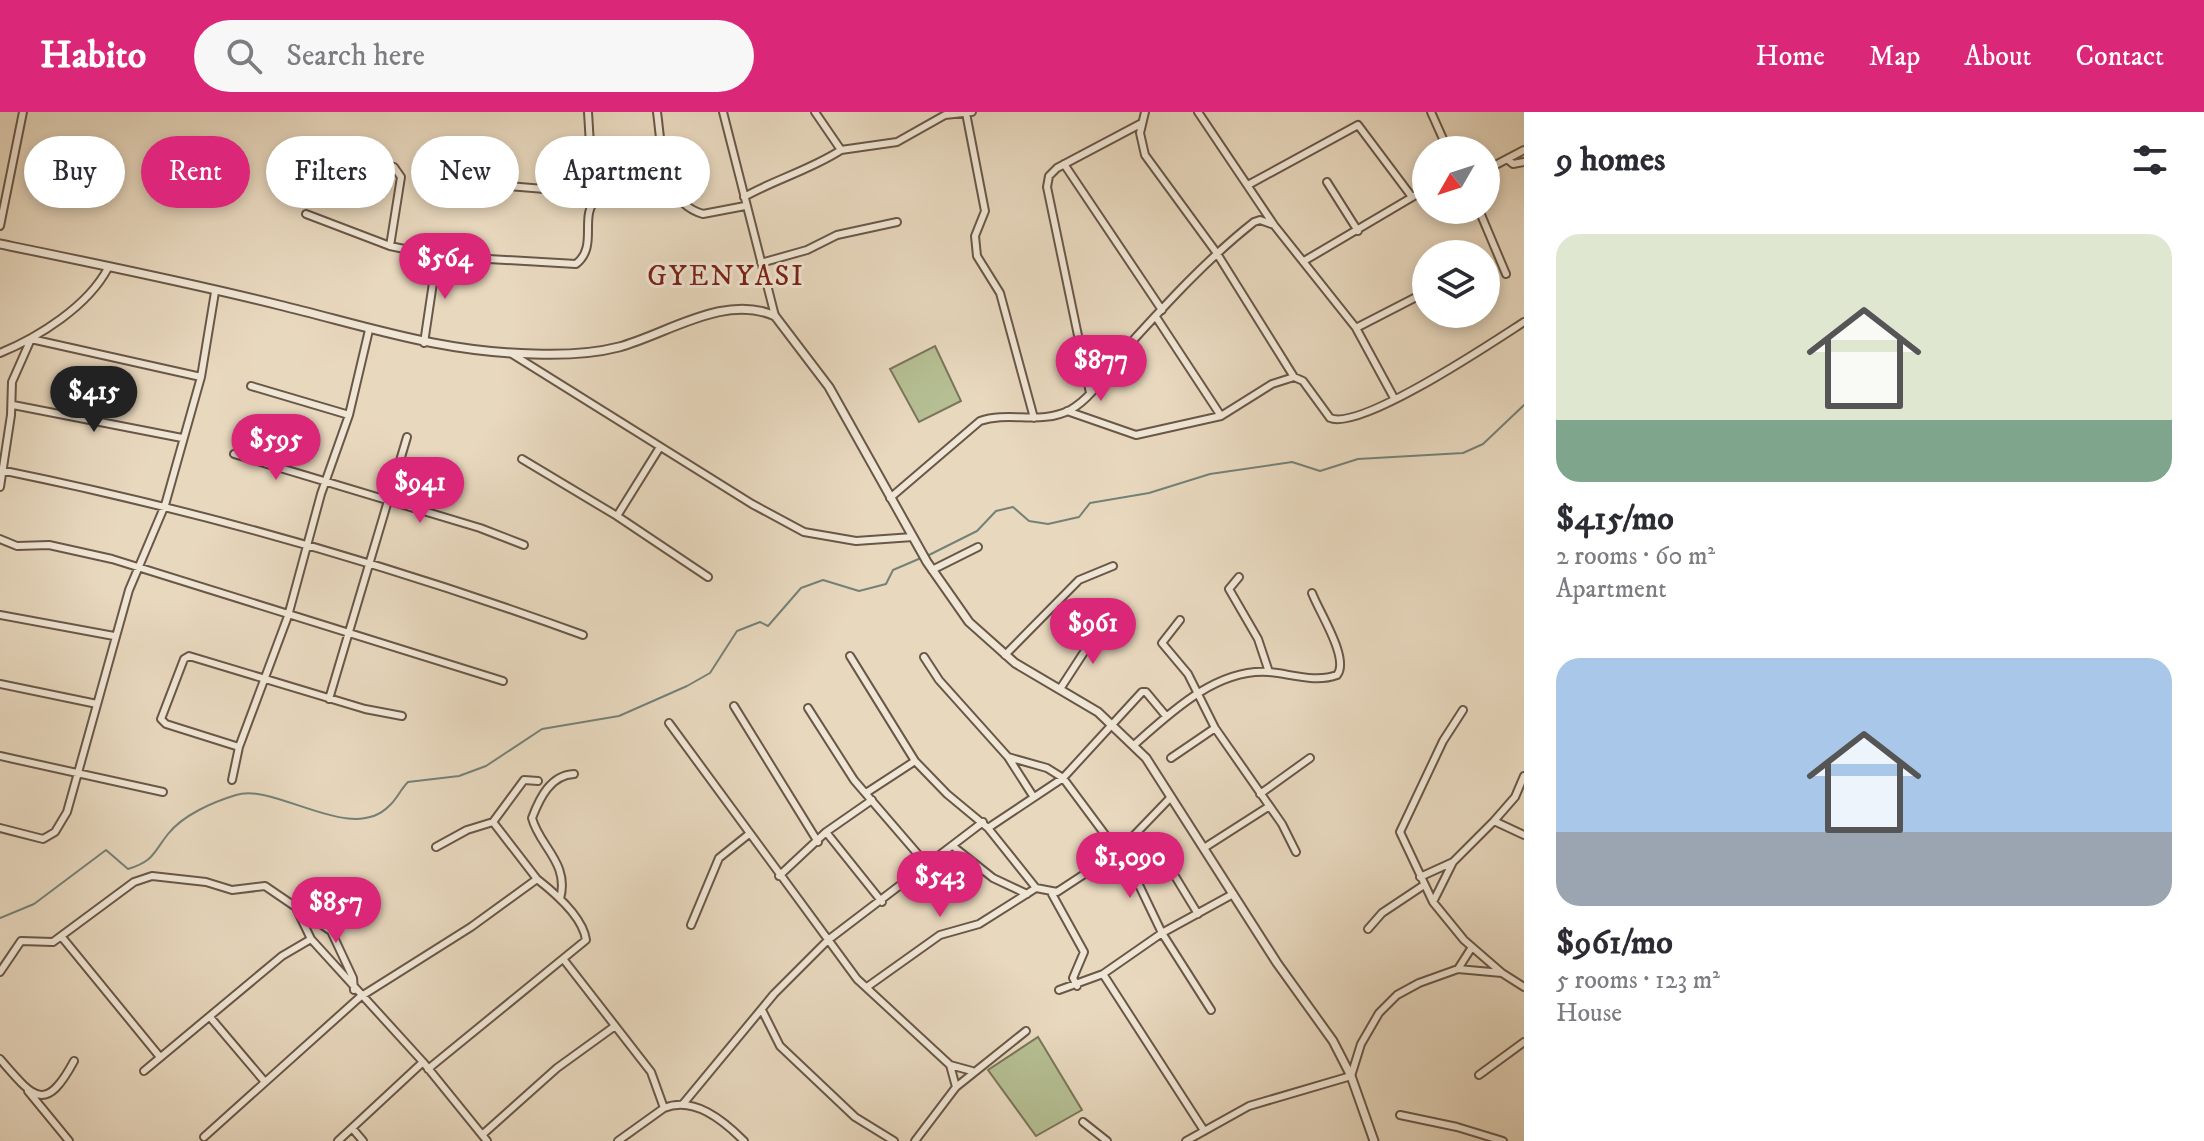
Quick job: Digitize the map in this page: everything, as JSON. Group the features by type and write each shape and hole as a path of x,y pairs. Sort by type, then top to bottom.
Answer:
{"street":[{"path":"0,226 23,112"},
{"path":"588,112 589,136"},
{"path":"657,112 661,136"},
{"path":"723,112 775,316 829,387 932,570 969,622 1005,655 1111,723 1134,745 1333,1041 1351,1076 1374,1141"},
{"path":"815,112 841,150"},
{"path":"1145,112 1140,144 1145,155 1181,209 1216,252 1294,377 1303,381 1325,413 1335,420 1347,421 1452,368 1524,322"},
{"path":"1198,112 1274,225 1356,328 1394,398"},
{"path":"1431,112 1440,136"},
{"path":"744,197 770,182 815,167 841,150 897,142 945,115 969,113 985,211 975,236 977,256 1000,293 1034,418"},
{"path":"1090,393 1047,187 1051,172 1142,123"},
{"path":"1248,185 1358,125 1412,197 1304,261"},
{"path":"1500,163 1524,150"},
{"path":"1507,159 1513,164 1524,162"},
{"path":"1064,164 1221,416"},
{"path":"390,246 401,177 395,170"},
{"path":"1327,182 1358,231"},
{"path":"690,208 703,214 745,206"},
{"path":"306,214 390,246 437,256 576,264 590,246 593,208"},
{"path":"890,498 980,421 992,417 1034,418 1067,411 1090,393 1216,252 1254,222 1260,220 1274,225"},
{"path":"761,263 807,250 837,235 897,222"},
{"path":"1485,224 1506,274"},
{"path":"0,244 278,304 424,343 512,354 610,349 711,313 736,309 763,310 775,316"},
{"path":"424,343 437,256"},
{"path":"0,353 31,339 81,301 101,281 108,268"},
{"path":"0,828 43,839 51,835 67,812 114,636 165,505 201,377 215,292"},
{"path":"1356,328 1412,299"},
{"path":"232,780 239,747 288,616 326,481 349,415 369,330"},
{"path":"31,339 201,377"},
{"path":"0,487 13,405 12,382 31,339"},
{"path":"512,354 804,532 856,541 913,537"},
{"path":"1067,411 1136,435 1221,416 1272,384 1294,377"},
{"path":"251,386 349,415"},
{"path":"13,405 182,438"},
{"path":"329,699 371,567 407,437"},
{"path":"617,516 660,447"},
{"path":"234,454 390,500 524,545"},
{"path":"522,459 617,516 708,577"},
{"path":"2,470 165,505 494,602 583,635"},
{"path":"0,539 17,546 74,549 139,567 503,681"},
{"path":"932,570 978,547"},
{"path":"1005,655 1079,580 1113,566"},
{"path":"1239,577 1229,589 1258,639 1269,672"},
{"path":"1134,745 1166,716 1198,694 1236,677 1269,672 1321,679 1341,671 1340,653 1312,593"},
{"path":"0,615 114,636"},
{"path":"1180,620 1162,642 1188,674 1215,728 1296,852"},
{"path":"1060,689 1101,626"},
{"path":"239,747 166,724 161,719 180,664 189,656 329,699 402,716"},
{"path":"850,656 915,761 947,794 986,825 1036,888 1052,894 1084,952 1073,978 1077,986"},
{"path":"924,657 939,680 1008,757 1033,796"},
{"path":"0,684 97,704"},
{"path":"618,1141 664,1108 679,1104 828,940 954,847 1063,778 1111,723 1144,692 1166,716"},
{"path":"734,706 818,842"},
{"path":"808,708 843,765 928,866"},
{"path":"1463,710 1443,741 1400,832 1424,885 1445,920 1502,973 1524,987"},
{"path":"669,723 779,876 867,987 950,1065 972,1071"},
{"path":"1171,758 1215,728"},
{"path":"0,756 163,792"},
{"path":"1008,757 1047,768 1063,778 1139,885 1162,933 1211,1010"},
{"path":"1260,794 1310,758"},
{"path":"866,793 915,761"},
{"path":"560,899 562,880 553,854 532,818 554,780 560,774 574,774"},
{"path":"1433,902 1453,862 1515,797 1524,776"},
{"path":"436,847 467,830 493,822 518,785 524,780 538,781"},
{"path":"1052,894 1115,855 1171,797"},
{"path":"779,876 826,832 872,800"},
{"path":"1204,848 1268,807"},
{"path":"1494,821 1524,835"},
{"path":"338,1141 426,1066 583,943 586,936 560,899 537,879 493,822"},
{"path":"826,832 882,902"},
{"path":"691,925 719,858 749,834"},
{"path":"1156,845 1198,914"},
{"path":"954,847 993,878 1027,894"},
{"path":"1420,877 1453,862"},
{"path":"0,972 21,941 33,939 46,944 134,882 152,876 206,882 232,890 265,886 278,892 296,909 331,931 353,978 354,990"},
{"path":"204,1137 360,997 471,927 537,879"},
{"path":"1368,929 1382,913 1424,885"},
{"path":"867,987 940,935 979,924 1036,888"},
{"path":"1059,990 1103,974 1162,933 1233,894"},
{"path":"331,931 363,903"},
{"path":"296,909 311,939 360,997 426,1066 485,1138 557,1068 615,1026"},
{"path":"61,936 160,1057"},
{"path":"144,1071 282,956 311,939"},
{"path":"1458,969 1472,947"},
{"path":"564,960 651,1072 664,1108"},
{"path":"1351,1076 1361,1044 1379,1013 1408,989 1458,969 1502,973"},
{"path":"339,972 370,990"},
{"path":"1103,974 1203,1129"},
{"path":"762,1010 780,1046 855,1117 894,1141"},
{"path":"210,1017 265,1082"},
{"path":"915,1141 972,1071 1026,1031"},
{"path":"1479,1075 1524,1042"},
{"path":"0,1059 69,1141"},
{"path":"27,1091 52,1093 60,1087 74,1061"},
{"path":"950,1065 956,1087"},
{"path":"1186,1141 1203,1129 1273,1097 1351,1076"},
{"path":"659,1089 679,1104 719,1119 744,1141"},
{"path":"1400,1115 1503,1141"},
{"path":"1083,1122 1107,1141"},
{"path":"352,1128 363,1141"}],"green space":[{"path":"935,346 961,401 919,422 890,369"},
{"path":"1038,1037 1082,1110 1036,1136 988,1070"}],"waterway":[{"path":"927,556 977,531 996,511 1013,507 1029,521 1048,524 1079,517 1090,503 1149,493 1210,474 1292,462 1320,471 1358,459 1463,453 1483,444 1524,405"},
{"path":"0,918 34,904 106,850 128,869 143,863 174,827 190,815 236,795 252,793 271,797 334,816 355,819 373,816 389,806 408,782 459,776 486,766 542,729 619,716 687,686 710,673 737,631 760,622 768,626 801,588 823,580 859,591 886,584 893,570 921,558"}],"district":[{"name":"GYENYASI","path":"726,276"}]}
